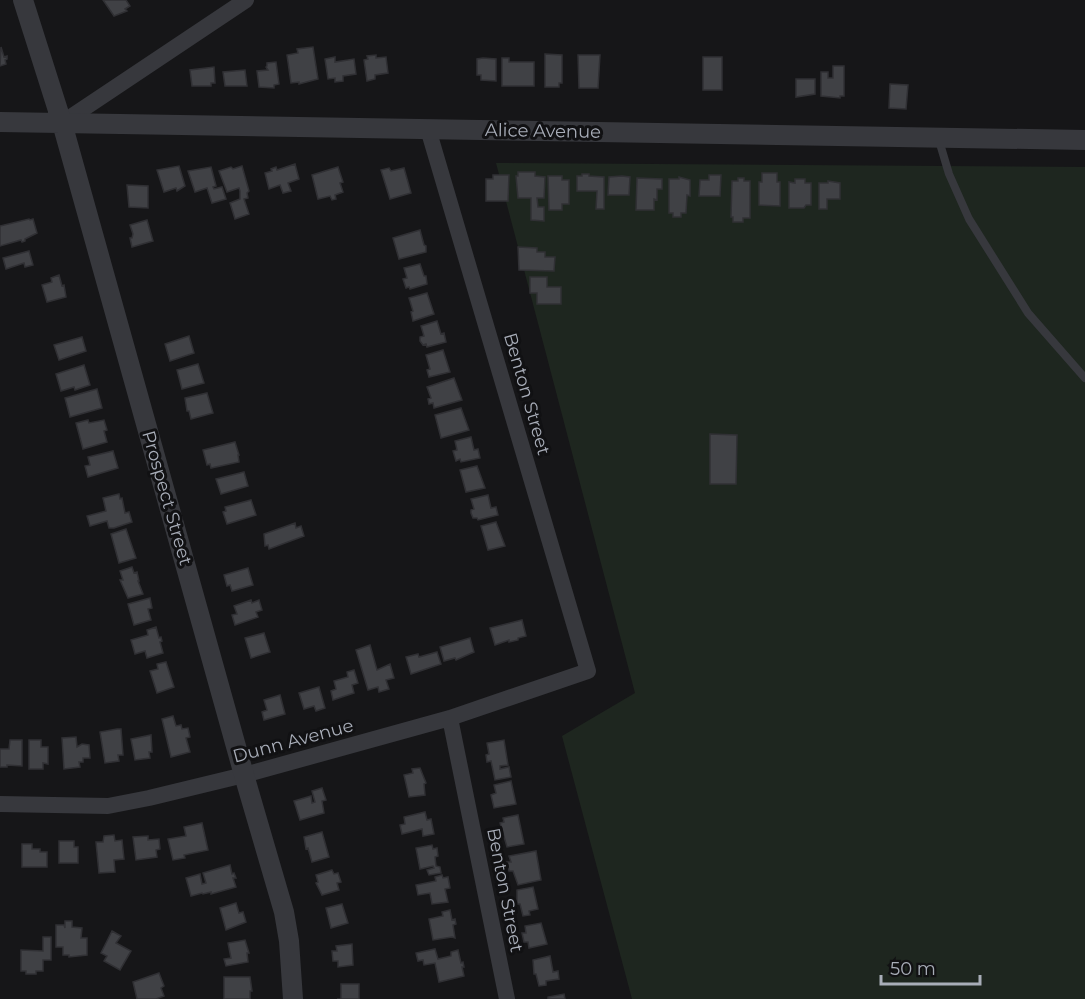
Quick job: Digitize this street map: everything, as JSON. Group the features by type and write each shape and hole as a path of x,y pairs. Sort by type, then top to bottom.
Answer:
{"street":[{"name":"Prospect Street","path":"23,0 62,123 284,912 290,950 293,999"},
{"path":"62,123 246,0"},
{"name":"Alice Avenue","path":"0,122 1085,140"},
{"name":"Benton Street","path":"428,129 588,671"},
{"name":"Dunn Avenue","path":"0,804 108,806 149,798 244,775 450,718 588,671"},
{"name":"Benton Street","path":"450,718 507,999"}],"lane":[{"path":"938,137 949,174 969,219 1028,312 1085,378"}],"shaded area":[{"path":"496,163 1085,167 1085,999 632,999 562,736 635,693"}],"building":[{"path":"103,0 126,0 130,6 125,9 127,11 114,16"},
{"path":"1,47 7,59 6,64 0,66"},
{"path":"313,47 318,79 299,84 299,82 291,83 287,55 298,53 297,49"},
{"path":"545,54 562,55 562,83 559,83 559,87 545,87"},
{"path":"376,55 376,58 386,57 388,73 375,75 375,79 367,81 364,60 368,59 367,56"},
{"path":"578,55 600,55 598,88 579,88"},
{"path":"335,57 335,62 354,59 356,74 343,76 343,81 335,82 335,78 328,79 325,59"},
{"path":"703,57 722,57 722,90 703,90"},
{"path":"502,58 509,58 509,62 534,62 534,86 502,86"},
{"path":"477,59 496,59 496,81 481,80 481,75 477,75"},
{"path":"276,62 279,84 274,85 274,88 259,87 257,71 268,70 267,63"},
{"path":"833,66 844,66 844,96 840,98 821,96 821,72 828,72 828,78 833,78"},
{"path":"214,67 215,83 211,83 211,86 192,86 190,70"},
{"path":"245,70 247,86 225,86 223,72"},
{"path":"796,79 815,79 815,94 796,97"},
{"path":"890,84 908,85 906,109 889,108"},
{"path":"295,164 299,179 288,183 291,191 283,193 280,185 269,189 265,173 276,167 277,170"},
{"path":"179,166 185,186 177,191 176,188 164,192 157,170"},
{"path":"242,166 249,191 248,198 244,199 249,214 235,219 230,203 240,199 239,188 227,192 219,171"},
{"path":"211,167 216,186 213,187 214,189 222,187 226,199 212,203 207,188 195,192 188,171"},
{"path":"338,167 343,182 340,183 343,192 335,195 336,199 332,200 330,196 318,199 312,175"},
{"path":"389,168 391,171 404,168 411,193 390,199 381,170"},
{"path":"518,172 535,172 535,176 545,177 544,198 537,198 538,207 544,207 544,221 531,220 531,198 518,198 516,176"},
{"path":"762,173 777,173 777,182 780,182 780,206 759,205 759,182 762,182"},
{"path":"582,174 604,177 604,209 596,209 597,191 577,191 577,176 582,176"},
{"path":"493,175 509,175 508,201 486,201 486,179 493,179"},
{"path":"709,175 721,175 720,196 699,196 700,180 709,180"},
{"path":"548,176 562,176 562,180 569,180 569,204 562,204 562,210 549,210"},
{"path":"609,177 630,177 629,195 608,195"},
{"path":"679,177 690,180 690,196 687,195 686,213 681,213 681,217 673,217 673,213 669,213 669,179 679,179"},
{"path":"637,178 662,179 662,189 657,189 657,200 654,199 654,210 636,210"},
{"path":"738,178 750,181 750,218 743,218 743,222 733,222 733,217 731,217 732,181 738,181"},
{"path":"795,179 805,179 805,183 811,183 811,205 806,205 804,208 789,208 789,182 795,183"},
{"path":"828,181 840,183 840,199 827,199 827,209 819,209 819,183 828,183"},
{"path":"127,185 148,186 148,208 129,207"},
{"path":"33,219 37,233 25,241 0,246 0,226"},
{"path":"147,220 153,241 132,247 130,238 133,234 130,225"},
{"path":"420,230 426,252 399,259 393,238"},
{"path":"518,247 537,248 537,252 545,252 545,257 555,257 554,271 519,270"},
{"path":"29,251 33,265 25,267 24,263 6,269 3,258"},
{"path":"420,264 427,284 406,288 403,279 407,278 404,268"},
{"path":"59,275 66,297 47,302 42,285 52,282 51,278"},
{"path":"530,277 547,277 547,287 561,287 561,304 537,304 537,293 530,293"},
{"path":"427,293 434,314 413,321 409,298"},
{"path":"437,321 446,342 427,347 420,341 420,337 424,336 421,326"},
{"path":"189,336 194,353 170,361 165,344"},
{"path":"82,337 86,351 59,360 54,345"},
{"path":"443,350 450,372 429,377 427,370 430,369 426,355"},
{"path":"198,364 204,383 182,389 177,370"},
{"path":"84,365 90,385 75,390 74,387 61,391 56,374"},
{"path":"454,378 462,400 434,408 433,403 429,404 428,399 431,398 427,387"},
{"path":"97,389 102,408 70,417 65,398"},
{"path":"207,393 213,413 191,419 185,398"},
{"path":"461,408 469,430 441,438 435,415"},
{"path":"88,420 89,423 104,420 107,442 83,449 76,423"},
{"path":"710,434 737,435 736,484 710,484"},
{"path":"471,437 474,450 478,449 480,458 456,461 453,451 457,450 455,441"},
{"path":"235,442 239,462 211,468 210,464 207,465 203,450"},
{"path":"113,451 118,468 88,477 85,466 90,465 88,457"},
{"path":"477,466 485,488 466,492 460,470"},
{"path":"244,472 248,486 221,494 216,479"},
{"path":"119,494 125,513 129,512 132,522 114,528 109,528 107,521 90,526 87,516 106,511 103,498"},
{"path":"488,495 491,508 496,507 498,515 478,520 473,518 471,510 474,509 471,499"},
{"path":"251,500 256,515 227,524 223,512 226,511 225,507"},
{"path":"496,522 505,546 488,550 481,526"},
{"path":"295,523 296,528 301,526 304,536 269,549 268,545 265,546 264,534"},
{"path":"126,529 136,558 119,563 111,534"},
{"path":"132,567 134,573 137,572 143,594 128,598 120,580 123,580 120,571"},
{"path":"248,568 253,585 232,591 230,585 227,586 224,575"},
{"path":"150,598 152,608 148,609 151,620 134,625 128,604"},
{"path":"251,600 252,603 259,600 262,610 256,612 258,617 235,625 232,615 237,614 234,606"},
{"path":"522,620 526,636 495,645 490,628"},
{"path":"156,627 159,638 161,637 163,653 147,658 145,651 135,654 131,640 148,635 147,630"},
{"path":"264,633 270,652 251,658 245,638"},
{"path":"470,638 474,652 456,660 455,658 444,661 440,647"},
{"path":"370,645 377,670 390,664 394,678 386,680 389,689 379,692 378,687 368,690 356,650"},
{"path":"437,652 441,664 411,674 406,657 418,654 419,657"},
{"path":"166,662 174,687 157,693 150,671 158,669 157,664"},
{"path":"354,670 358,683 352,685 354,693 333,700 331,691 336,689 334,681 348,677 347,672"},
{"path":"319,687 325,708 316,711 314,706 304,709 299,693"},
{"path":"280,695 285,714 264,720 262,712 267,710 264,700"},
{"path":"173,716 176,726 181,725 182,729 188,728 190,737 186,738 190,752 171,757 162,719"},
{"path":"121,729 123,755 118,755 119,761 105,763 100,732"},
{"path":"151,735 150,758 135,760 131,739"},
{"path":"76,737 77,747 82,744 89,745 90,758 83,758 83,762 79,762 80,767 64,769 62,738"},
{"path":"10,740 22,740 22,766 0,767 0,749 9,749"},
{"path":"29,740 41,740 41,747 48,747 48,764 43,763 43,769 29,769"},
{"path":"504,740 508,765 500,766 500,769 509,767 511,777 495,780 491,761 487,762 486,755 489,754 487,743"},
{"path":"420,768 426,783 424,784 425,795 409,797 404,775 413,773 412,769"},
{"path":"511,781 516,804 494,808 491,795 496,793 494,785"},
{"path":"322,788 326,800 322,801 324,813 300,820 294,801 311,796 312,803 315,802 312,791"},
{"path":"425,812 427,820 431,819 434,834 423,836 422,829 402,834 400,825 405,824 404,817"},
{"path":"518,815 524,844 507,847 500,823 504,822 503,818"},
{"path":"202,823 208,850 173,860 168,839 186,836 184,827"},
{"path":"322,832 329,857 312,862 304,837"},
{"path":"114,835 115,841 122,840 124,859 114,860 115,872 99,873 96,842 103,842 104,836"},
{"path":"148,836 148,840 159,839 160,849 156,850 157,857 136,860 133,837"},
{"path":"59,841 74,841 74,847 78,847 78,863 59,863"},
{"path":"22,844 32,844 32,849 47,852 47,867 22,867"},
{"path":"432,845 433,849 437,848 436,866 440,867 441,873 429,875 427,870 434,868 433,866 420,869 416,848"},
{"path":"536,851 541,880 518,885 513,871 509,871 507,862 511,862 509,856"},
{"path":"230,865 232,874 234,873 236,878 233,878 236,887 211,894 211,892 191,896 186,878 200,874 202,884 206,883 203,873"},
{"path":"332,870 334,874 338,873 341,882 337,883 339,890 322,895 316,883 318,882 316,875"},
{"path":"442,875 443,878 448,877 450,888 445,889 448,902 432,904 430,893 418,895 416,885 436,881 435,877"},
{"path":"533,887 538,909 529,911 530,915 523,916 520,904 517,904 517,890"},
{"path":"236,903 239,913 243,912 246,922 226,930 220,908"},
{"path":"342,904 348,923 331,928 326,908"},
{"path":"450,910 452,920 455,919 456,924 453,925 455,938 433,940 429,919 443,916 442,912"},
{"path":"65,921 72,921 72,927 82,928 81,938 87,938 87,955 69,957 69,955 63,955 63,947 56,947 56,925 64,925 65,928"},
{"path":"541,923 547,944 529,948 528,942 524,942 522,933 526,933 525,926"},
{"path":"112,931 121,936 116,943 131,951 120,970 104,961 107,956 101,953"},
{"path":"43,937 51,937 51,960 43,960 43,971 26,974 26,971 21,971 21,950 43,951"},
{"path":"245,940 249,953 247,953 248,962 226,966 224,959 231,958 228,943"},
{"path":"352,944 353,965 338,967 338,961 333,961 332,951 337,951 336,946"},
{"path":"435,949 438,959 451,956 451,952 458,950 461,963 463,962 464,976 439,982 435,963 424,965 423,960 418,961 416,953"},
{"path":"550,956 553,972 558,971 559,979 546,981 546,985 539,986 536,974 534,974 533,960"},
{"path":"159,973 164,986 161,988 164,996 156,999 137,999 133,982"},
{"path":"224,977 250,977 252,991 250,991 250,999 224,999"},
{"path":"341,984 359,984 359,999 341,999"},
{"path":"564,994 565,999 548,999 548,997"}]}
